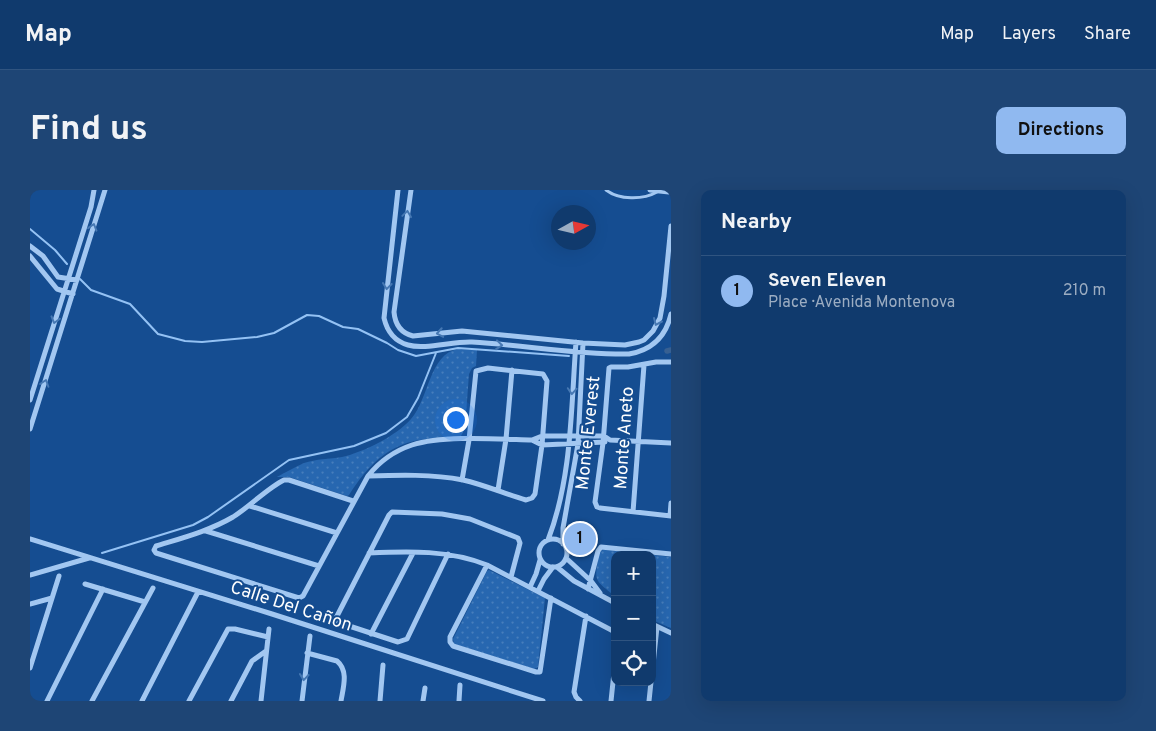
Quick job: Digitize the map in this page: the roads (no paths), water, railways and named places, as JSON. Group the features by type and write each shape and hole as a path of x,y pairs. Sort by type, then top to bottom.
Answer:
{"street":[{"path":"30,400 91,207 94,190"},
{"path":"30,429 105,190"},
{"path":"398,190 384,308 386,323 392,336 410,346 467,342 621,354 643,350 656,342 662,336 669,323 671,314"},
{"path":"411,190 394,304 394,318 401,330 418,337 462,331 615,345 632,344 644,340 653,331 662,309 671,226"},
{"path":"650,190 669,192"},
{"path":"30,246 39,251 58,277 77,280"},
{"path":"30,256 57,289 73,294"},
{"path":"42,270 50,266"},
{"path":"530,587 540,560 540,548 548,540 552,528 562,483 569,436 576,342"},
{"path":"538,591 544,579 555,567 561,565 566,558 566,550 563,544 563,528 578,444 584,343"},
{"path":"644,365 656,362 671,362"},
{"name":"Monte Everest","path":"633,512 600,508 595,504 610,368 644,365"},
{"name":"Monte Aneto","path":"633,512 644,365"},
{"path":"368,476 419,475 462,480 522,499 530,499 535,494 542,444 547,381 545,376 542,374 488,368 476,371 469,440 462,480"},
{"path":"498,490 506,440 512,370"},
{"path":"353,501 284,480 250,506 206,530 156,546 154,549 156,553 298,599 303,596 368,476 383,460 410,446 431,442 469,440 532,440 542,436 604,436 610,440"},
{"path":"532,440 542,444 603,443 610,440 671,443"},
{"path":"633,512 670,516 671,504"},
{"path":"250,506 336,533"},
{"path":"448,554 407,638 403,641 398,642 337,622 336,618 392,512 442,514 470,519 518,538 520,544 511,577"},
{"path":"206,530 319,566"},
{"name":"Calle Del Cañon","path":"30,539 543,701"},
{"path":"548,540 556,539 563,544"},
{"path":"588,589 598,551 602,547 671,554"},
{"path":"369,553 413,552 448,554 475,560 611,630"},
{"path":"371,634 413,552"},
{"path":"30,575 89,558"},
{"path":"566,558 591,581 602,596"},
{"path":"540,560 611,601"},
{"path":"487,565 450,637 450,642 453,646 540,672 551,598"},
{"path":"30,668 59,576"},
{"path":"85,584 145,602"},
{"path":"92,701 153,588"},
{"path":"47,701 103,589"},
{"path":"142,701 198,592"},
{"path":"30,604 52,598"},
{"path":"578,699 574,692 586,616"},
{"path":"656,626 671,633"},
{"path":"189,701 228,629 268,637"},
{"path":"261,701 269,629"},
{"path":"302,701 310,636"},
{"path":"231,701 252,661 266,651"},
{"path":"307,653 337,661 340,664 344,673 341,701"},
{"path":"380,701 383,665"},
{"path":"459,701 460,685"},
{"path":"611,701 613,686"},
{"path":"649,701 651,686"},
{"path":"423,701 425,688"}],"lane":[{"path":"606,190 614,195 636,198 648,196 659,191"}],"waterway":[{"path":"30,229 55,250 67,264"},
{"path":"80,279 91,290 130,304 158,334 185,341 202,342 257,337 274,333 307,315 319,316 343,327 358,329 398,350 416,356 458,348 569,356"},
{"path":"667,351 671,350"},
{"path":"102,553 193,525 208,517 289,460 354,446 386,433 407,417 418,398 436,353"}],"place":[{"name":"Seven Eleven","path":"580,539"}]}
